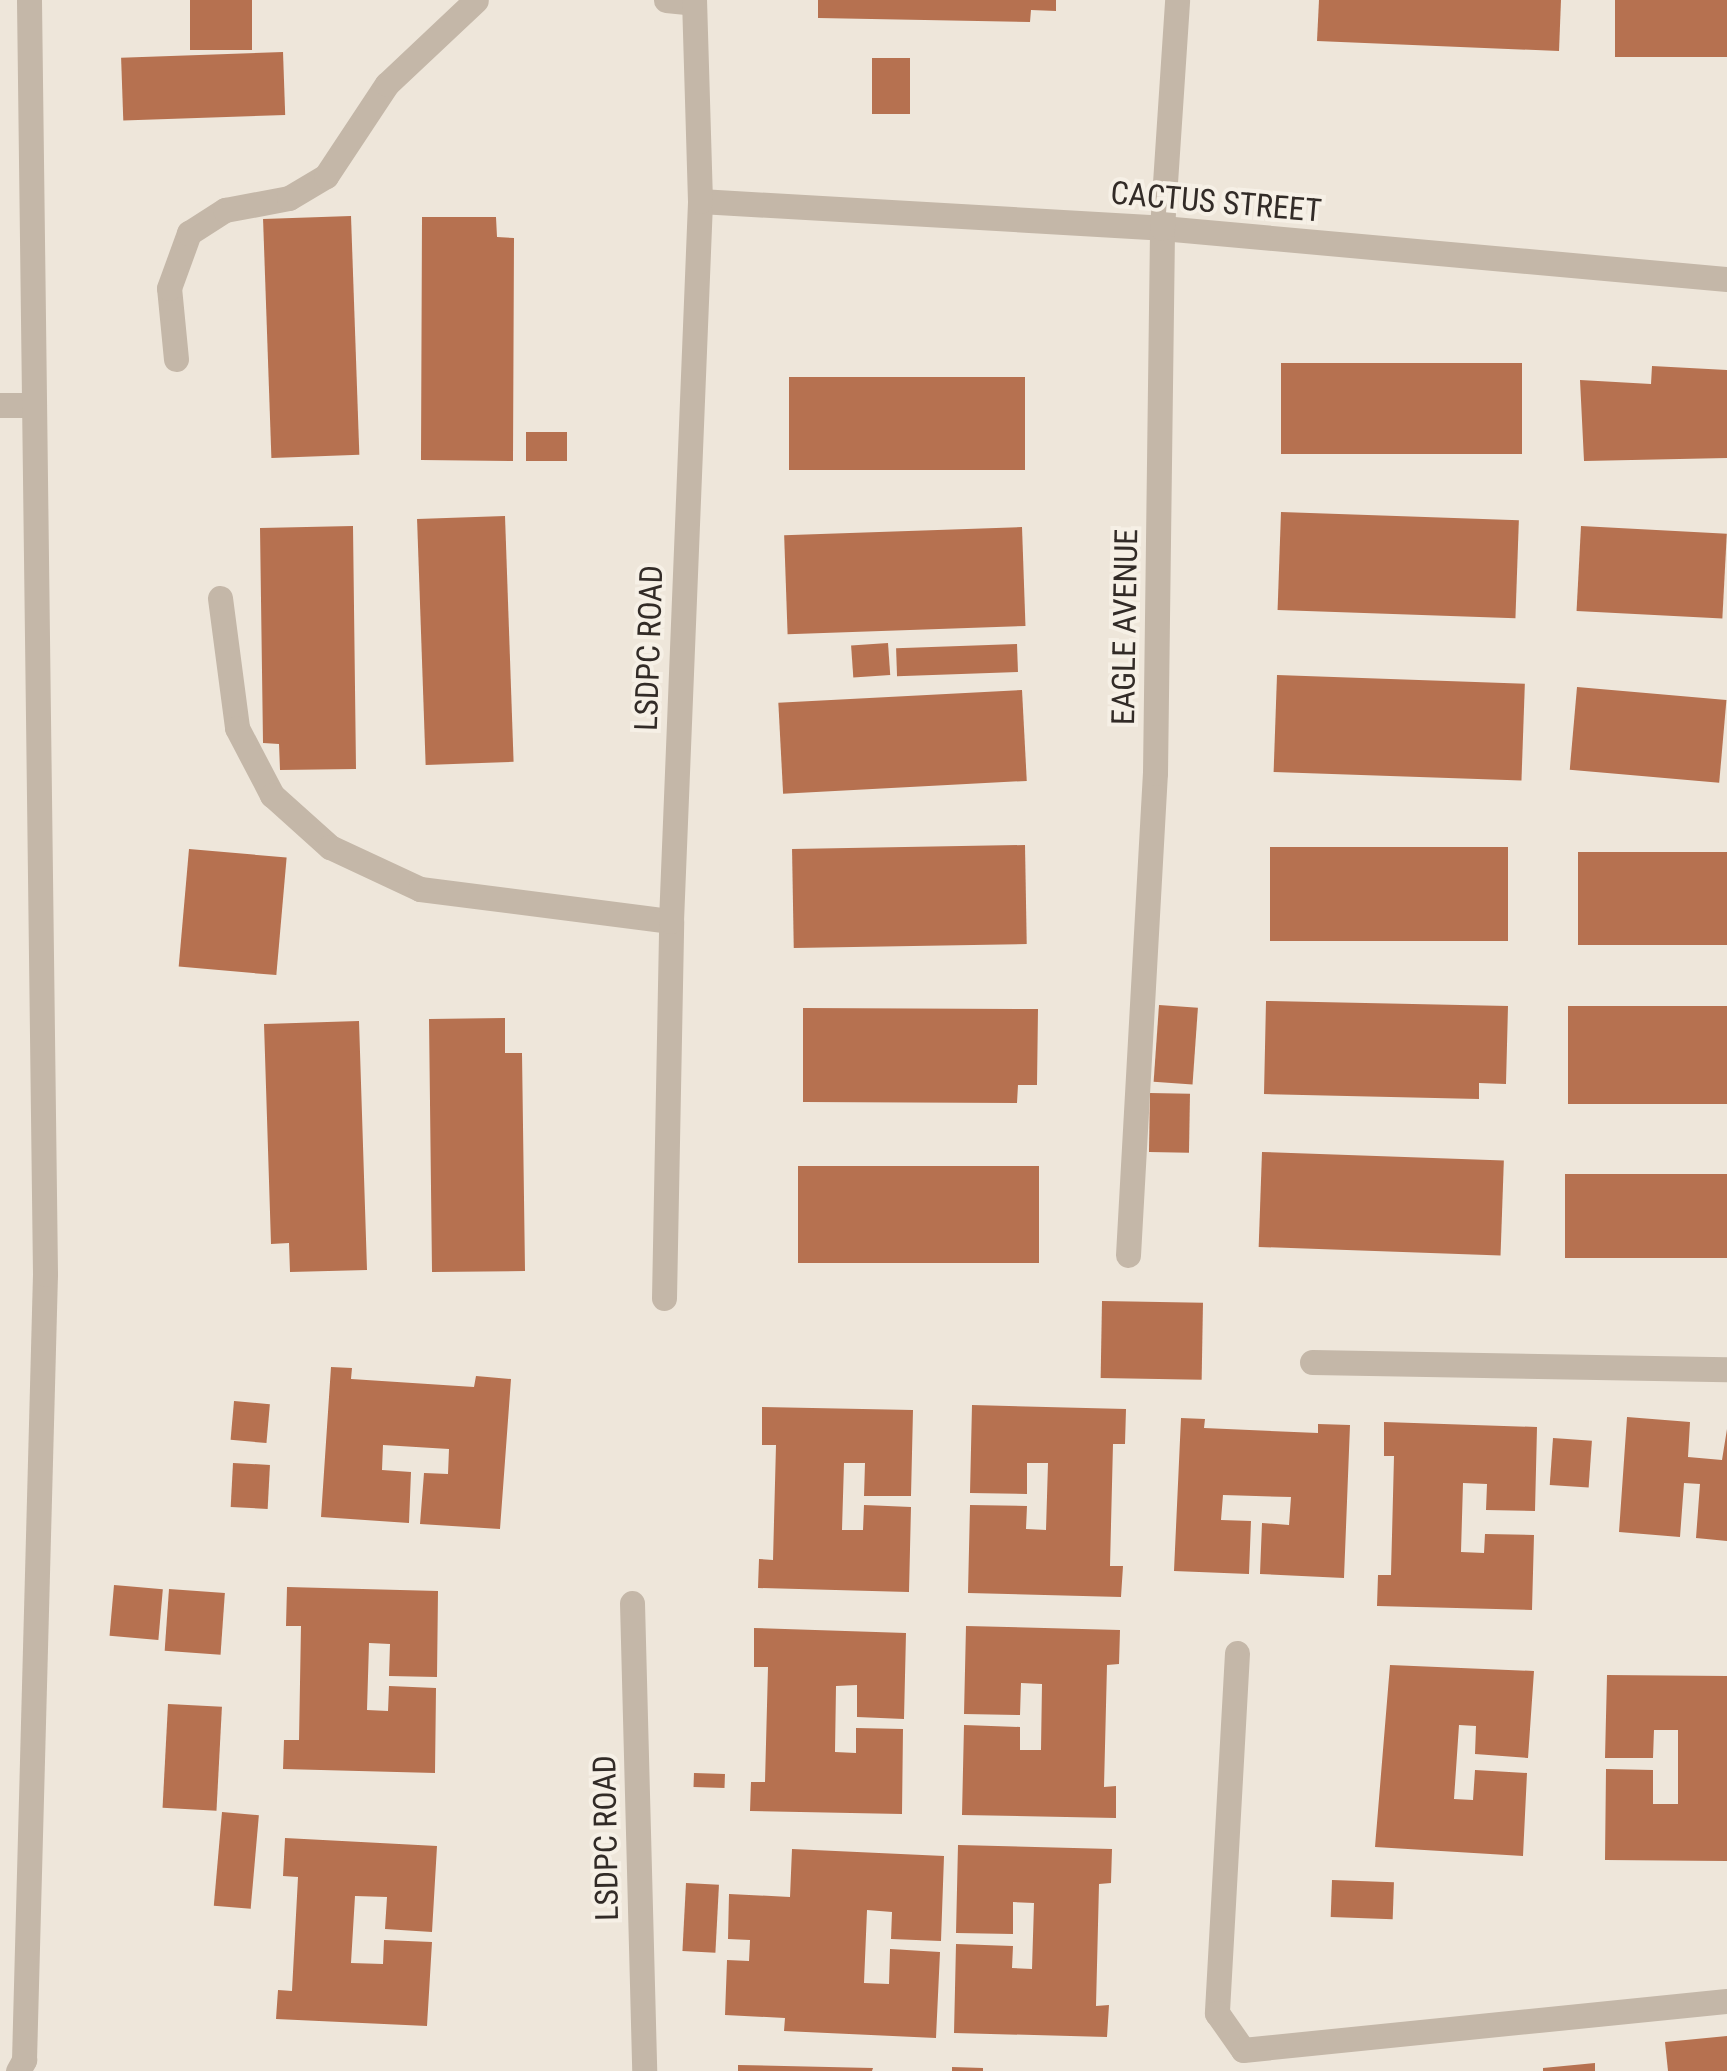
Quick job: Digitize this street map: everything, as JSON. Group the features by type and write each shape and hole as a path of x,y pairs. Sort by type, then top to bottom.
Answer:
{"street":[{"path":"18,2071 24,2060 45,1274 30,0"},
{"path":"176,359 169,288 189,233 225,210 288,198 326,176 387,84 476,0"},
{"path":"666,0 694,2"},
{"name":"EAGLE AVENUE","path":"1128,1255 1155,773 1162,228 1177,0"},
{"name":"LSDPC ROAD","path":"664,1298 671,921 700,201 694,2"},
{"name":"CACTUS STREET","path":"700,201 1162,228 1727,279"},
{"path":"0,405 34,405"},
{"path":"220,598 237,728 272,795 330,846 420,890 671,921"},
{"path":"1312,1362 1727,1369"},
{"name":"LSDPC ROAD","path":"632,1603 644,2071"},
{"path":"1237,1653 1217,2014 1243,2050 1727,2002"}],"building":[{"path":"190,0 252,0 252,50 190,50"},
{"path":"818,0 1056,0 1056,11 1031,10 1030,22 818,18"},
{"path":"1319,0 1561,0 1559,51 1317,41"},
{"path":"1615,0 1727,0 1727,57 1615,57"},
{"path":"283,52 285,115 123,121 121,58"},
{"path":"872,58 910,58 910,114 872,114"},
{"path":"351,216 359,455 271,458 263,219"},
{"path":"422,217 496,217 497,237 514,238 513,461 421,460"},
{"path":"1281,363 1522,363 1522,454 1281,454"},
{"path":"1652,366 1727,370 1727,458 1584,461 1580,380 1651,384"},
{"path":"789,377 1025,377 1025,470 789,470"},
{"path":"526,432 567,432 567,461 526,461"},
{"path":"1281,512 1519,520 1515,618 1278,610"},
{"path":"505,516 514,762 426,765 417,519"},
{"path":"353,526 356,769 280,770 279,744 263,743 260,528"},
{"path":"1581,526 1727,534 1722,619 1577,611"},
{"path":"1022,527 1025,626 788,634 784,535"},
{"path":"888,643 890,675 853,678 851,646"},
{"path":"1017,644 1018,672 897,676 896,648"},
{"path":"1277,675 1525,684 1521,781 1274,772"},
{"path":"1577,687 1726,700 1719,783 1570,770"},
{"path":"1022,690 1027,781 783,794 778,703"},
{"path":"1025,845 1027,944 794,948 792,849"},
{"path":"1270,847 1508,847 1508,941 1270,941"},
{"path":"189,849 287,858 276,975 179,967"},
{"path":"1578,852 1727,852 1727,945 1578,945"},
{"path":"1266,1001 1508,1006 1506,1084 1479,1083 1479,1099 1264,1094"},
{"path":"1159,1005 1198,1008 1193,1085 1154,1082"},
{"path":"1568,1006 1727,1006 1727,1104 1568,1104"},
{"path":"803,1008 1038,1009 1037,1085 1018,1085 1017,1103 803,1102"},
{"path":"505,1018 505,1053 522,1053 525,1271 432,1272 429,1019"},
{"path":"359,1021 367,1270 290,1272 289,1243 271,1244 264,1024"},
{"path":"1150,1093 1190,1094 1189,1153 1149,1152"},
{"path":"1262,1152 1504,1160 1501,1255 1259,1247"},
{"path":"798,1166 1039,1166 1039,1263 798,1263"},
{"path":"1565,1174 1727,1174 1727,1258 1565,1258"},
{"path":"1102,1301 1203,1303 1202,1380 1101,1378"},
{"path":"331,1367 352,1368 351,1379 474,1387 476,1376 511,1379 500,1529 420,1524 424,1473 448,1474 449,1449 383,1445 382,1470 411,1472 409,1523 321,1517"},
{"path":"234,1401 270,1404 266,1443 231,1440"},
{"path":"972,1405 1126,1409 1125,1444 1113,1444 1110,1566 1123,1566 1121,1597 968,1593 970,1505 1027,1506 1026,1529 1046,1530 1048,1463 1027,1463 1027,1494 970,1493"},
{"path":"762,1407 913,1410 911,1496 864,1496 865,1463 844,1463 842,1530 863,1530 864,1505 911,1507 909,1592 758,1588 759,1559 773,1560 776,1445 762,1445"},
{"path":"1627,1417 1690,1422 1688,1457 1722,1460 1727,1429 1727,1541 1696,1538 1700,1484 1684,1483 1680,1537 1619,1532"},
{"path":"1181,1418 1205,1419 1204,1428 1318,1433 1318,1424 1350,1425 1344,1578 1260,1574 1262,1523 1289,1525 1291,1497 1223,1495 1221,1520 1251,1521 1249,1574 1174,1571"},
{"path":"1384,1422 1537,1427 1535,1511 1486,1510 1487,1484 1463,1483 1461,1552 1484,1553 1485,1534 1534,1535 1532,1610 1377,1606 1378,1575 1391,1575 1394,1456 1384,1456"},
{"path":"1553,1438 1592,1441 1589,1488 1550,1485"},
{"path":"233,1463 270,1465 268,1509 231,1507"},
{"path":"114,1585 163,1589 158,1640 110,1636"},
{"path":"287,1587 438,1591 437,1677 389,1676 390,1644 369,1643 367,1710 388,1711 389,1686 436,1688 435,1773 283,1769 284,1740 299,1740 301,1626 286,1626"},
{"path":"169,1589 225,1593 221,1655 165,1651"},
{"path":"966,1626 1120,1630 1119,1664 1107,1665 1104,1787 1116,1786 1116,1818 962,1815 964,1725 1020,1727 1020,1750 1041,1750 1042,1684 1021,1683 1020,1715 964,1714"},
{"path":"754,1628 906,1633 904,1719 857,1717 857,1685 836,1686 835,1752 856,1753 856,1728 903,1729 902,1814 750,1811 751,1782 765,1782 768,1667 754,1667"},
{"path":"1390,1665 1534,1671 1528,1758 1475,1754 1476,1726 1459,1725 1454,1799 1473,1800 1475,1770 1527,1773 1523,1856 1375,1847"},
{"path":"1607,1675 1727,1676 1727,1861 1605,1860 1606,1769 1653,1770 1653,1804 1678,1804 1678,1730 1654,1730 1653,1758 1605,1758"},
{"path":"168,1704 222,1707 216,1811 163,1808"},
{"path":"694,1773 725,1774 724,1788 694,1787"},
{"path":"222,1812 259,1815 251,1909 214,1906"},
{"path":"285,1838 437,1846 432,1932 385,1929 387,1897 355,1896 351,1963 383,1964 384,1940 432,1942 427,2026 276,2019 278,1990 292,1991 298,1877 283,1876"},
{"path":"958,1845 1112,1849 1111,1883 1099,1884 1096,2006 1109,2005 1107,2037 954,2033 956,1944 1013,1946 1012,1968 1032,1969 1034,1903 1013,1902 1013,1934 956,1933"},
{"path":"792,1849 944,1856 941,1941 891,1939 892,1912 867,1910 864,1983 889,1984 890,1949 940,1952 936,2038 784,2031 785,2018 725,2015 727,1960 749,1961 750,1940 728,1939 729,1894 790,1897"},
{"path":"1332,1880 1394,1882 1393,1919 1331,1917"},
{"path":"686,1883 719,1885 715,1953 682,1951"},
{"path":"1727,2036 1727,2071 1668,2071 1665,2042"},
{"path":"1595,2063 1595,2071 1543,2071 1543,2068"},
{"path":"738,2065 873,2068 738,2071"},
{"path":"952,2067 983,2068 983,2071 952,2071"}]}
